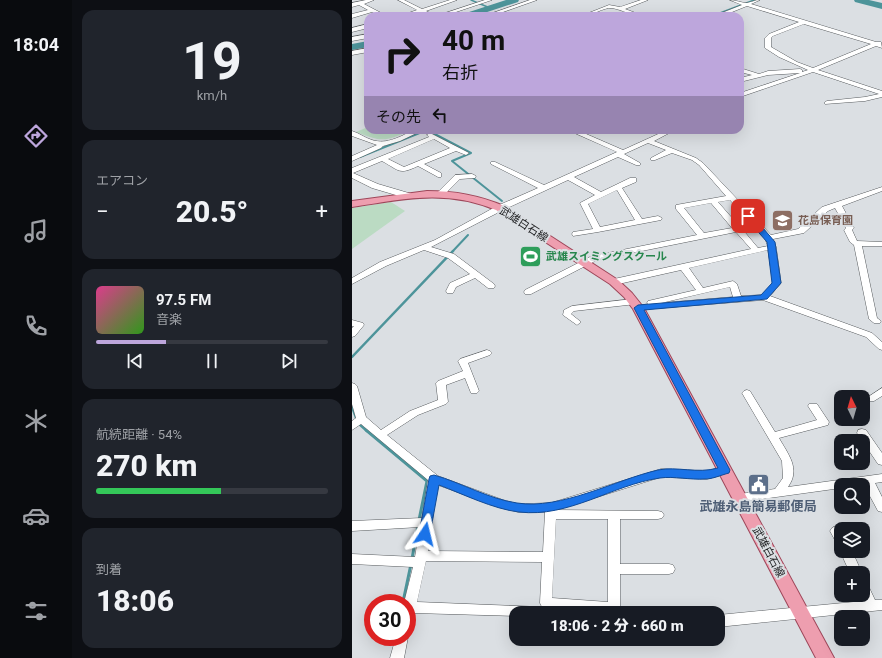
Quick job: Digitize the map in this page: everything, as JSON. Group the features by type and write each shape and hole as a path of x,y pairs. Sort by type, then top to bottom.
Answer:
{"main road":[{"name":"武雄白石線","path":"352,204 441,193 476,198 500,208 614,282 636,305 825,658"}],"street":[{"path":"352,5 372,0"},
{"path":"400,0 426,12"},
{"path":"416,12 455,0"},
{"path":"464,0 476,4"},
{"path":"451,12 490,0"},
{"path":"499,12 535,0"},
{"path":"620,9 646,0"},
{"path":"732,0 880,44"},
{"path":"727,12 758,0"},
{"path":"359,3 377,12"},
{"path":"595,12 611,6 629,12"},
{"path":"366,12 373,10"},
{"path":"352,16 364,13"},
{"path":"804,22 771,35 768,38 768,48 811,71 882,94"},
{"path":"352,30 364,27"},
{"path":"352,39 364,37"},
{"path":"744,94 811,71 880,44"},
{"path":"352,53 364,51"},
{"path":"744,71 758,75"},
{"path":"744,79 758,75 782,72 811,71"},
{"path":"827,103 865,99 882,94"},
{"path":"352,133 381,144 413,134"},
{"path":"428,134 466,153"},
{"path":"580,134 620,153 638,164"},
{"path":"352,281 383,264 425,248 500,208 664,134"},
{"path":"352,171 434,137"},
{"path":"649,141 694,159 701,164 769,238 772,247 777,283 764,297"},
{"path":"352,159 380,147 381,144"},
{"path":"382,158 404,170 456,148"},
{"path":"653,159 672,150"},
{"path":"493,162 544,188"},
{"path":"419,164 438,175"},
{"path":"352,175 375,186 409,196"},
{"path":"441,193 458,177 469,176"},
{"path":"568,177 601,195"},
{"path":"598,230 584,203 633,180"},
{"path":"618,187 640,222"},
{"path":"769,238 801,231 825,209 837,204 880,192"},
{"path":"702,236 679,207 732,198"},
{"path":"713,201 756,250"},
{"path":"837,204 850,228 848,230 854,242 858,244 882,244"},
{"path":"576,234 658,218"},
{"path":"528,292 596,258 756,225"},
{"path":"858,244 873,319 879,321 870,335"},
{"path":"614,282 772,247"},
{"path":"425,248 449,255 491,286"},
{"path":"683,266 702,291"},
{"path":"450,291 453,285 476,275"},
{"path":"636,305 733,284 738,299"},
{"path":"577,322 567,315 567,312 572,310 636,305 764,297 870,335 882,347"},
{"path":"352,323 360,325 352,334"},
{"path":"474,391 462,361 487,353"},
{"path":"380,435 414,413 443,402 442,383 468,373"},
{"path":"352,386 361,419 434,479 502,504 518,508 614,515 658,515"},
{"path":"747,393 787,461 788,480 778,493"},
{"path":"871,399 881,393"},
{"path":"772,436 824,422 813,406"},
{"path":"352,426 361,419"},
{"path":"870,445 882,461"},
{"path":"551,511 661,473 707,475 725,470"},
{"path":"870,481 882,478"},
{"path":"412,594 420,559 434,479"},
{"path":"870,485 882,508"},
{"path":"740,498 834,486"},
{"path":"551,511 546,603 614,608 614,515"},
{"path":"352,526 426,522"},
{"path":"352,559 548,557"},
{"path":"614,569 669,570"},
{"path":"870,596 877,605"},
{"path":"725,620 877,605"},
{"path":"416,612 509,610"},
{"path":"398,658 400,646"}],"green space":[{"path":"364,129 364,134 401,134 390,138 379,139 356,132"},
{"path":"391,202 405,211 352,249 352,208"}],"waterway":[{"path":"471,0 490,8"},
{"path":"478,12 515,0"},
{"path":"722,12 754,0"},
{"path":"858,0 882,6"},
{"path":"352,47 364,45"},
{"path":"360,157 417,134"},
{"path":"435,134 471,153 452,161 502,201"},
{"path":"452,252 468,235"},
{"path":"352,357 453,251"},
{"path":"352,407 358,423 367,431"},
{"path":"366,430 427,481 419,520"},
{"path":"412,559 418,525"},
{"path":"405,594 411,564"}],"place":[{"name":"花島保育園","path":"782,220"},
{"name":"武雄スイミングスクール","path":"530,256"},
{"name":"武雄永島簡易郵便局","path":"758,484"}],"route":[{"path":"425,534 434,479 502,504 518,508 535,509 568,503 661,473 707,475 725,470 638,308 764,297 777,283 771,242 748,216"}]}
